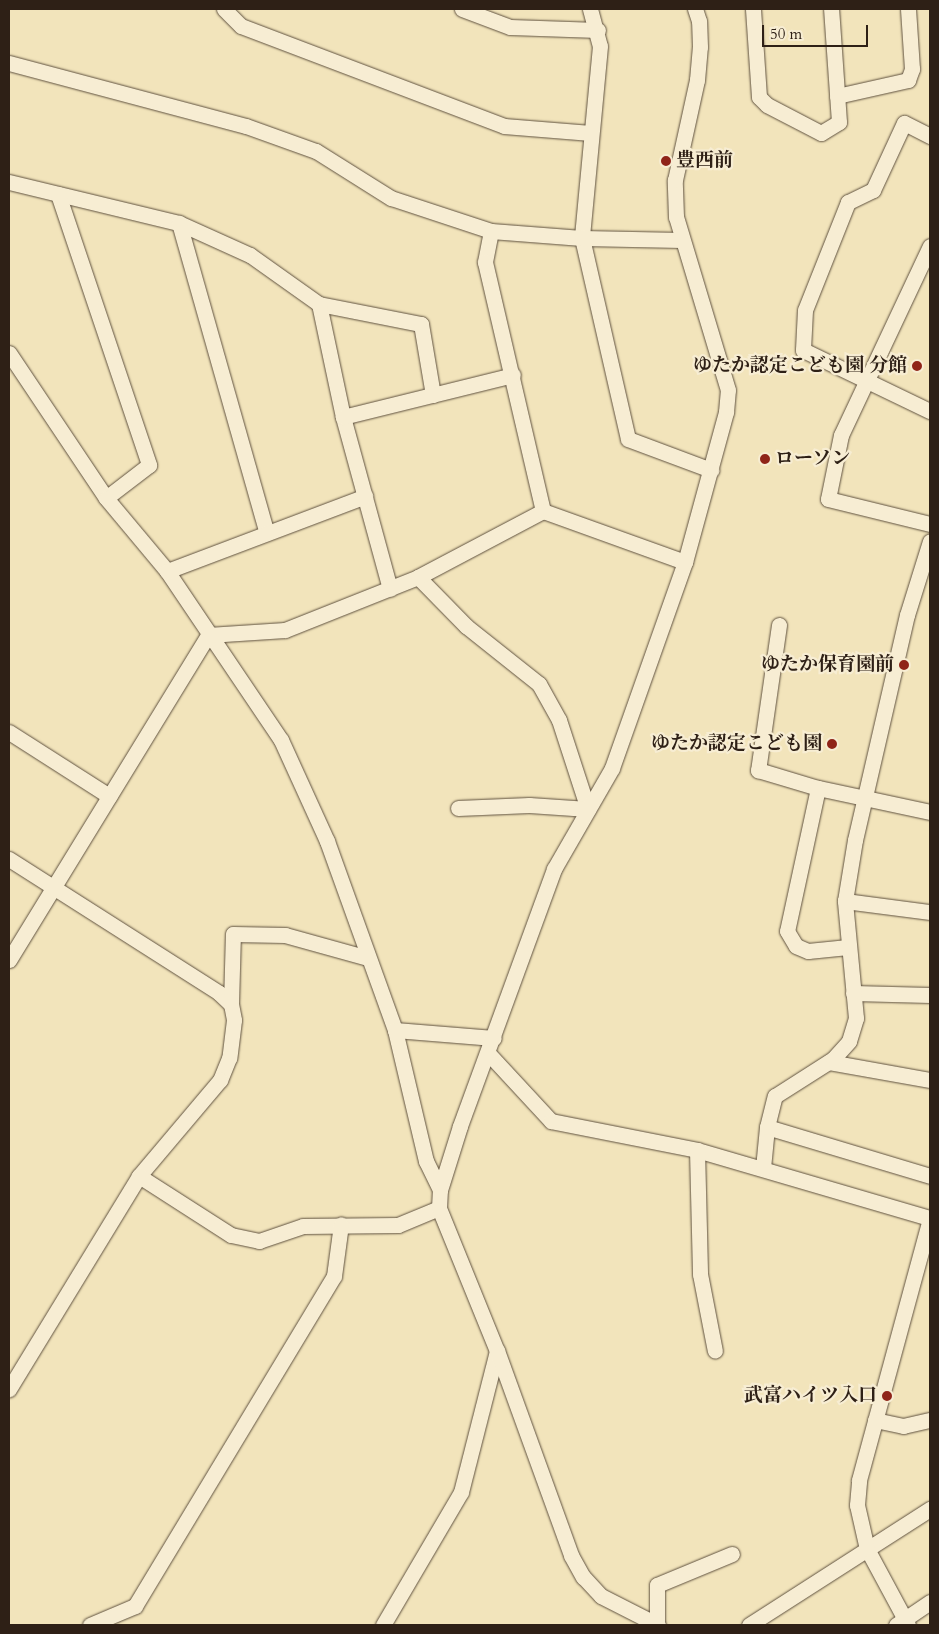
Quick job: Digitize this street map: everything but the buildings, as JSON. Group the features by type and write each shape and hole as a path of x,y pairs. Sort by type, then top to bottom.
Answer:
{"street":[{"path":"462,9 510,27 598,30"},
{"path":"590,9 598,30 600,46 582,238 628,440 710,470"},
{"path":"695,9 700,38 696,80 675,180 676,217 728,390 726,412 685,562 612,768 554,869 440,1190 439,1208 497,1351 571,1555 583,1577 601,1596 657,1625 657,1585 732,1554"},
{"path":"753,9 759,97 766,105 821,132 839,122 831,9"},
{"path":"837,96 908,80 912,68 908,9"},
{"path":"233,12 242,26 344,67 504,126 591,132"},
{"path":"9,63 246,126 316,151 391,198 491,231 582,238 682,240"},
{"path":"930,136 904,124 873,190 848,202 805,310 803,350 930,411"},
{"path":"9,182 179,223 250,255 319,304 421,324 433,395"},
{"path":"58,194 148,465 106,498"},
{"path":"179,223 267,533"},
{"path":"491,231 485,262 513,375 543,511"},
{"path":"930,246 842,435 828,499 930,524"},
{"path":"319,304 343,418 390,589"},
{"path":"9,353 106,498 167,571 208,635 281,740 327,841 394,1030 426,1161 440,1190"},
{"path":"343,418 513,375"},
{"path":"167,571 365,496"},
{"path":"208,635 285,630 418,577 543,511 685,562"},
{"path":"763,1168 767,1127 775,1096 829,1062 850,1041 856,1018 845,901 907,615 930,541"},
{"path":"418,577 466,626 540,684 559,720 588,809"},
{"path":"779,625 758,770 818,788 930,812"},
{"path":"9,960 208,635"},
{"path":"9,732 109,796"},
{"path":"818,788 787,932 796,946 808,951 848,947"},
{"path":"458,808 529,805 588,809"},
{"path":"9,859 219,993 231,1004"},
{"path":"845,901 930,912"},
{"path":"9,1389 138,1176 220,1080 229,1058 234,1020 231,1004 233,934 285,935 368,958"},
{"path":"853,993 930,995"},
{"path":"394,1030 494,1038"},
{"path":"488,1053 551,1121 697,1150 930,1218 924,1270 875,1420 859,1480 857,1505 867,1549 903,1623 930,1602"},
{"path":"829,1062 930,1080"},
{"path":"767,1127 930,1176"},
{"path":"697,1150 700,1274 715,1351"},
{"path":"138,1176 231,1235 259,1240 303,1226 398,1224 439,1208"},
{"path":"90,1625 135,1606 334,1276 341,1224"},
{"path":"383,1625 461,1492 497,1351"},
{"path":"875,1420 903,1426 930,1420"},
{"path":"749,1625 930,1509"}],"place":[{"name":"豊西前","path":"666,161"},
{"name":"ゆたか認定こども園 分館","path":"917,366"},
{"name":"ローソン","path":"765,459"},
{"name":"ゆたか保育園前","path":"904,665"},
{"name":"ゆたか認定こども園","path":"832,744"},
{"name":"武富ハイツ入口","path":"887,1396"}]}
